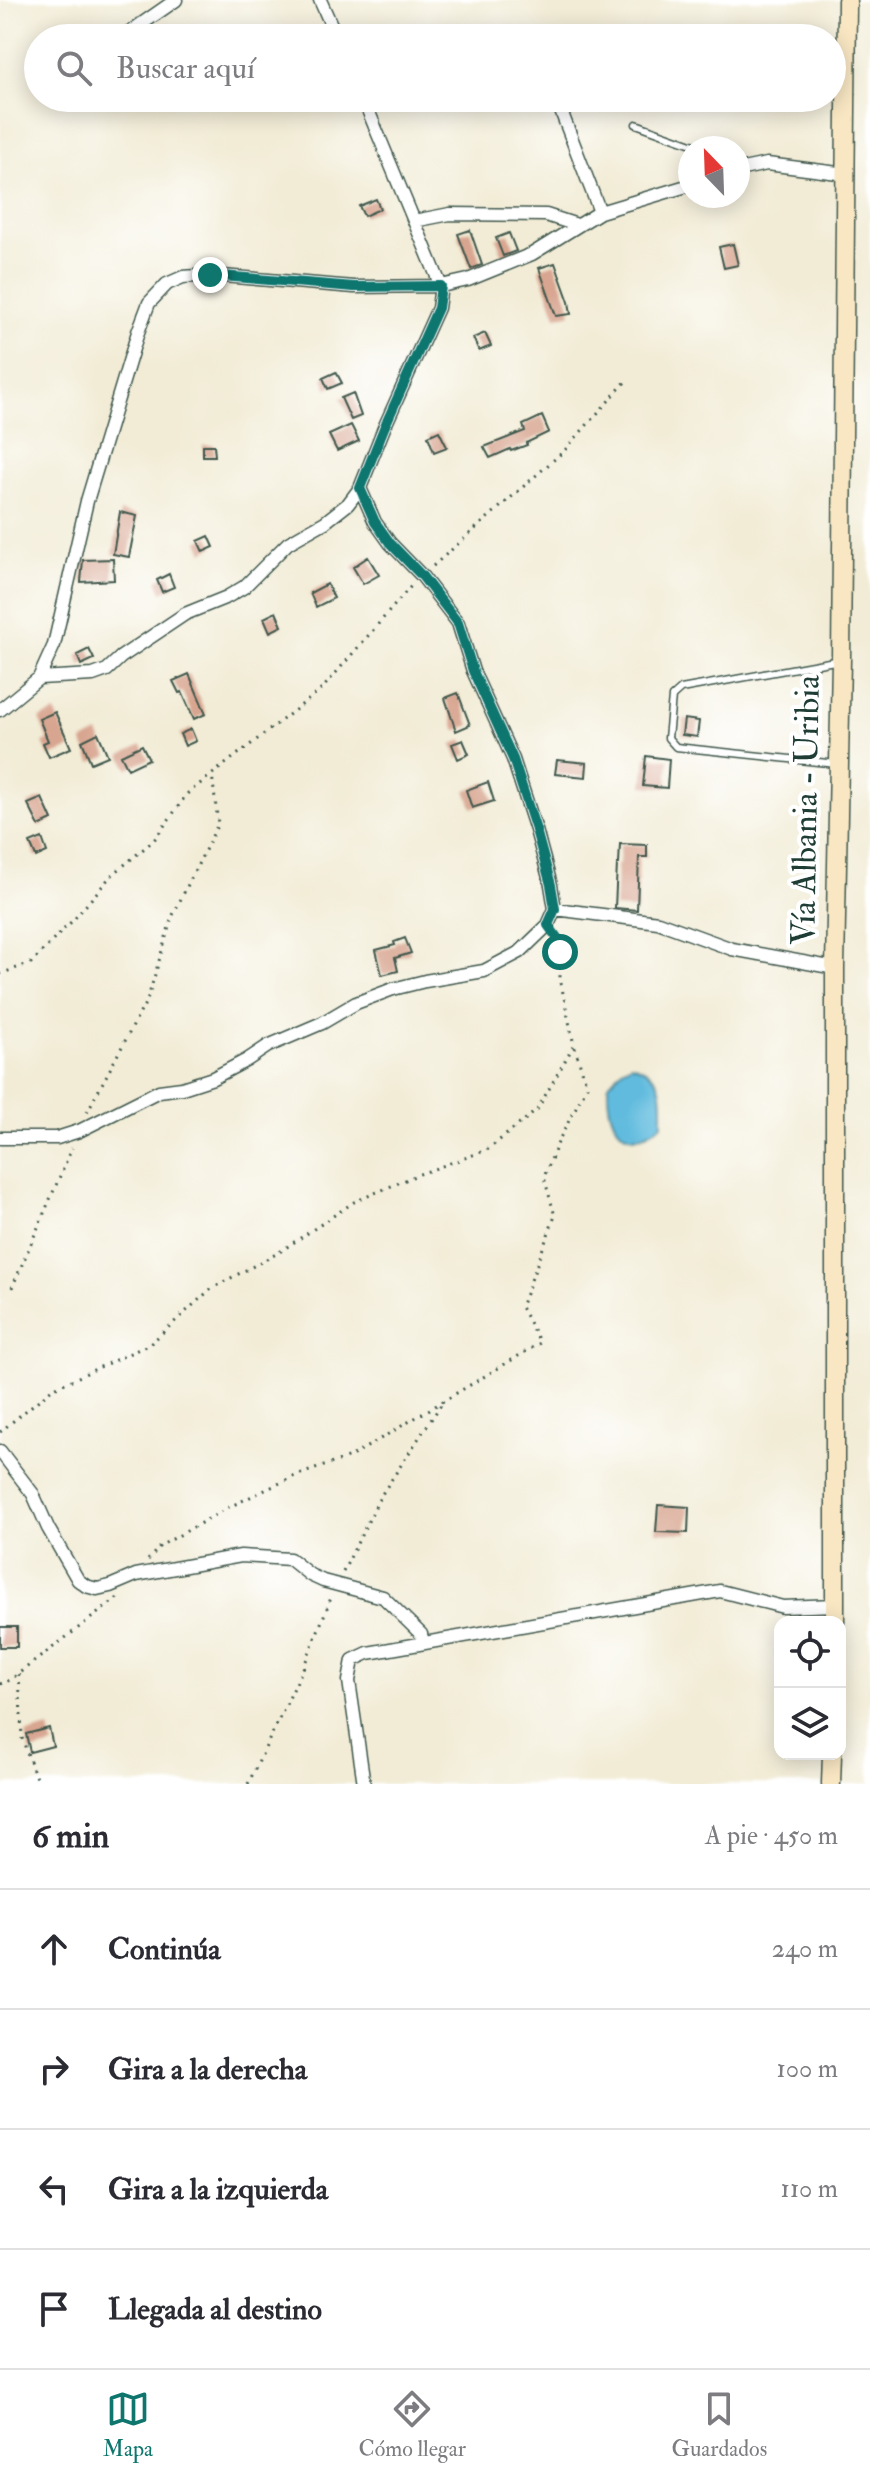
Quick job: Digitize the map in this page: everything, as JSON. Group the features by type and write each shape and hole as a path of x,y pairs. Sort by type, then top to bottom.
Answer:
{"main road":[{"name":"Vía Albania - Uribia","path":"835,1614 835,968 847,0"},
{"path":"831,1784 832,1760"}],"street":[{"path":"142,24 176,0"},
{"path":"320,0 331,24"},
{"path":"39,678 93,675 107,670 185,614 244,587 288,543 325,522 348,504 360,488 438,308 441,286 369,112"},
{"path":"561,112 600,212"},
{"path":"750,167 767,164 846,174"},
{"path":"0,710 39,678 54,645 87,501 138,332 149,303 167,284 183,277 210,275 354,287 441,286 468,280 532,254 600,212 678,189"},
{"path":"414,221 450,214 546,215 577,225"},
{"path":"0,1138 57,1138 79,1131 159,1091 182,1088 213,1078 268,1046 322,1023 356,1003 414,984 484,971 520,952 548,925 555,909 551,885 513,759 473,671 458,623 422,576 390,543 375,522 360,488"},
{"path":"555,909 658,922 732,949 835,968"},
{"path":"0,1451 33,1494 48,1528 78,1580 86,1586 97,1589 136,1575 241,1556 290,1559 323,1581 383,1597 421,1634 423,1643"},
{"path":"364,1784 349,1681 353,1660 368,1653 720,1591 783,1607 835,1614"}],"lane":[{"path":"636,124 678,139"},
{"path":"837,764 676,747 668,738 672,697 681,689 841,660"}],"path":[{"path":"0,974 31,963 110,877 154,840 188,793 322,689 404,592 565,450 627,380"},
{"path":"12,1288 79,1131 148,998 172,917 218,824 212,774"},
{"path":"0,1684 19,1674 114,1603 160,1546 231,1506 295,1476 350,1457 540,1343 521,1307 533,1268 555,1216 544,1177 587,1086 574,1045 560,979 558,939 548,925"},
{"path":"0,1432 52,1389 150,1344 212,1288 278,1253 354,1202 487,1150 537,1110 574,1045"},
{"path":"19,1674 22,1738 38,1784"}],"water":[{"path":"631,1064 656,1079 662,1103 662,1124 637,1136 620,1130 614,1122 608,1099 608,1085"}],"building":[{"path":"376,199 380,209 364,216 359,206"},
{"path":"470,230 482,265 471,269 458,234"},
{"path":"509,233 516,251 503,256 496,238"},
{"path":"733,244 738,265 724,268 719,247"},
{"path":"555,263 571,314 556,316 539,268"},
{"path":"485,333 491,346 479,351 473,338"},
{"path":"336,372 342,383 328,389 323,378"},
{"path":"353,393 361,416 351,420 341,398"},
{"path":"542,416 549,432 527,445 490,458 484,447 525,431 523,425"},
{"path":"351,425 359,441 337,451 329,435"},
{"path":"439,431 447,447 434,452 428,436"},
{"path":"203,445 214,445 215,456 203,456"},
{"path":"120,512 137,516 129,557 113,554"},
{"path":"209,536 214,547 203,552 198,541"},
{"path":"368,557 379,575 363,584 353,567"},
{"path":"113,559 114,580 81,582 83,560"},
{"path":"169,574 174,587 162,592 157,580"},
{"path":"327,584 334,598 316,607 310,593"},
{"path":"276,612 282,626 270,632 264,618"},
{"path":"89,649 94,659 81,665 77,655"},
{"path":"189,674 206,714 194,719 182,692 179,693 173,681"},
{"path":"458,693 470,725 456,731 445,698"},
{"path":"55,712 71,748 49,757 43,743 48,741 39,719"},
{"path":"684,719 699,721 697,737 682,735"},
{"path":"191,729 196,741 185,746 180,734"},
{"path":"98,733 108,756 91,763 82,741"},
{"path":"463,740 469,754 458,759 452,744"},
{"path":"142,745 149,759 128,769 121,755"},
{"path":"646,756 669,759 667,788 643,786"},
{"path":"557,760 587,763 586,777 555,774"},
{"path":"488,782 494,801 472,808 466,790"},
{"path":"42,798 52,820 39,826 28,804"},
{"path":"42,838 47,852 36,857 30,843"},
{"path":"620,844 647,845 647,857 639,857 637,910 615,908"},
{"path":"405,938 411,953 395,958 398,971 382,975 376,950 395,945 394,942"},
{"path":"658,1505 689,1507 688,1533 656,1532"},
{"path":"0,1627 17,1627 17,1647 0,1647"},
{"path":"49,1728 53,1746 30,1752 26,1734"}],"route":[{"path":"210,275 354,287 441,286 438,308 360,488 375,522 390,543 422,576 458,623 473,671 513,759 536,830 555,909 548,925 558,939 560,952"}]}
